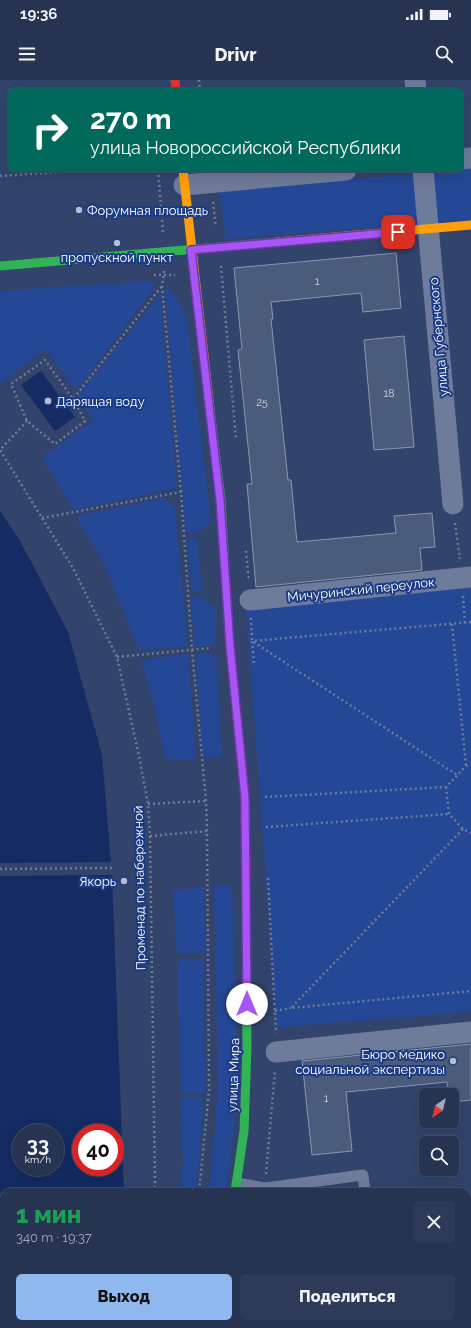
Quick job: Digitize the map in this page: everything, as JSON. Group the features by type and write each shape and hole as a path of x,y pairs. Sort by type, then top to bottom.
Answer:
{"street":[{"path":"183,178 210,183 325,172"},
{"name":"улица Губернского","path":"423,172 453,504"},
{"name":"улица Мира","path":"183,178 220,500 230,646 245,798 247,1048 244,1131 236,1187"},
{"path":"0,266 471,225"},
{"name":"Мичуринский переулок","path":"250,600 471,577"},
{"path":"276,1052 471,1032"}],"lane":[{"path":"236,1187 265,1188 363,1175 365,1188"}],"path":[{"path":"0,176 61,172"},
{"path":"158,172 164,242 164,276 162,286 181,492 192,650 206,801 209,1090 199,1188"},
{"path":"210,183 219,248 237,446"},
{"path":"73,399 162,286"},
{"path":"44,360 73,399 85,421 55,444 27,421 11,384 44,360"},
{"path":"0,450 27,421"},
{"name":"Променад по набережной","path":"0,450 73,568 117,657 132,719 148,804 150,836 154,1188"},
{"path":"42,518 181,492"},
{"path":"246,548 250,600"},
{"path":"252,641 471,622"},
{"path":"452,624 466,766"},
{"path":"252,641 254,664"},
{"path":"252,641 457,775"},
{"path":"117,657 230,646"},
{"path":"263,798 446,786 466,766 471,765"},
{"path":"446,786 449,814 462,829 471,832"},
{"path":"148,804 206,801"},
{"path":"265,827 449,814"},
{"path":"291,1008 462,829"},
{"path":"150,836 207,832"},
{"path":"0,869 112,868"},
{"path":"265,1188 276,1052 268,875"},
{"path":"275,1011 291,1008 471,991"}],"shaded area":[{"path":"471,165 471,220 438,223 433,172 463,172 463,166"},
{"path":"414,174 417,224 226,239 219,191"},
{"path":"148,281 153,282 153,289 79,388 73,388 46,349 0,384 0,291"},
{"path":"165,289 170,290 174,294 184,312 188,328 211,522 199,532 186,533"},
{"path":"160,294 177,488 74,510 42,457 93,421 78,396"},
{"name":"Дарящая воду","path":"41,371 75,417 55,431 21,385"},
{"path":"163,498 175,507 188,646 139,650 104,564 76,516"},
{"path":"0,511 19,539 68,632 102,755 112,875 121,1124 72,1124 72,1176 123,1176 124,1188 0,1188"},
{"path":"197,538 202,590 192,592 187,539"},
{"path":"471,584 471,1012 277,1027 246,605"},
{"path":"199,596 215,607 215,645 194,647 191,598"},
{"path":"216,653 222,757 203,757 196,654"},
{"path":"188,654 196,759 165,759 155,708 141,660"},
{"path":"214,885 232,885 238,1092 226,1188 209,1188 218,1092"},
{"path":"204,887 205,954 177,954 173,890"},
{"path":"177,959 203,959 205,1093 181,1094"},
{"path":"180,1097 204,1097 196,1188 180,1188 183,1166"}],"pier":[{"path":"112,862 112,875 0,876 0,863"}],"building":[{"path":"396,253 401,308 363,312 361,293 271,302 273,319 271,319 288,480 291,480 297,542 396,533 394,516 432,513 435,547 420,548 422,570 256,587 247,484 252,484 238,350 242,349 234,268"},
{"path":"404,336 414,447 374,450 364,340"},
{"path":"471,1044 471,1100 459,1101 459,1088 448,1088 447,1082 346,1092 352,1151 312,1155 302,1061"}],"traffic: fast":[{"path":"0,266 277,242"},
{"path":"210,409 221,500 229,635"},
{"path":"236,1188 244,1131 247,1048 246,878"}],"traffic: slow":[{"path":"183,172 210,409"},
{"path":"277,242 471,225"}],"traffic: jam":[{"path":"175,80 176,88"},
{"path":"229,635 245,799 246,878"}],"place":[{"name":"Форумная площадь","path":"79,210"},
{"name":"пропускной пункт","path":"117,243"},
{"name":"Дарящая воду","path":"48,401"},
{"name":"Якорь","path":"124,881"},
{"name":"Бюро медико социальной экспертизы","path":"453,1061"}],"route":[{"path":"247,1004 245,798 230,646 220,500 191,250 398,232"}]}
